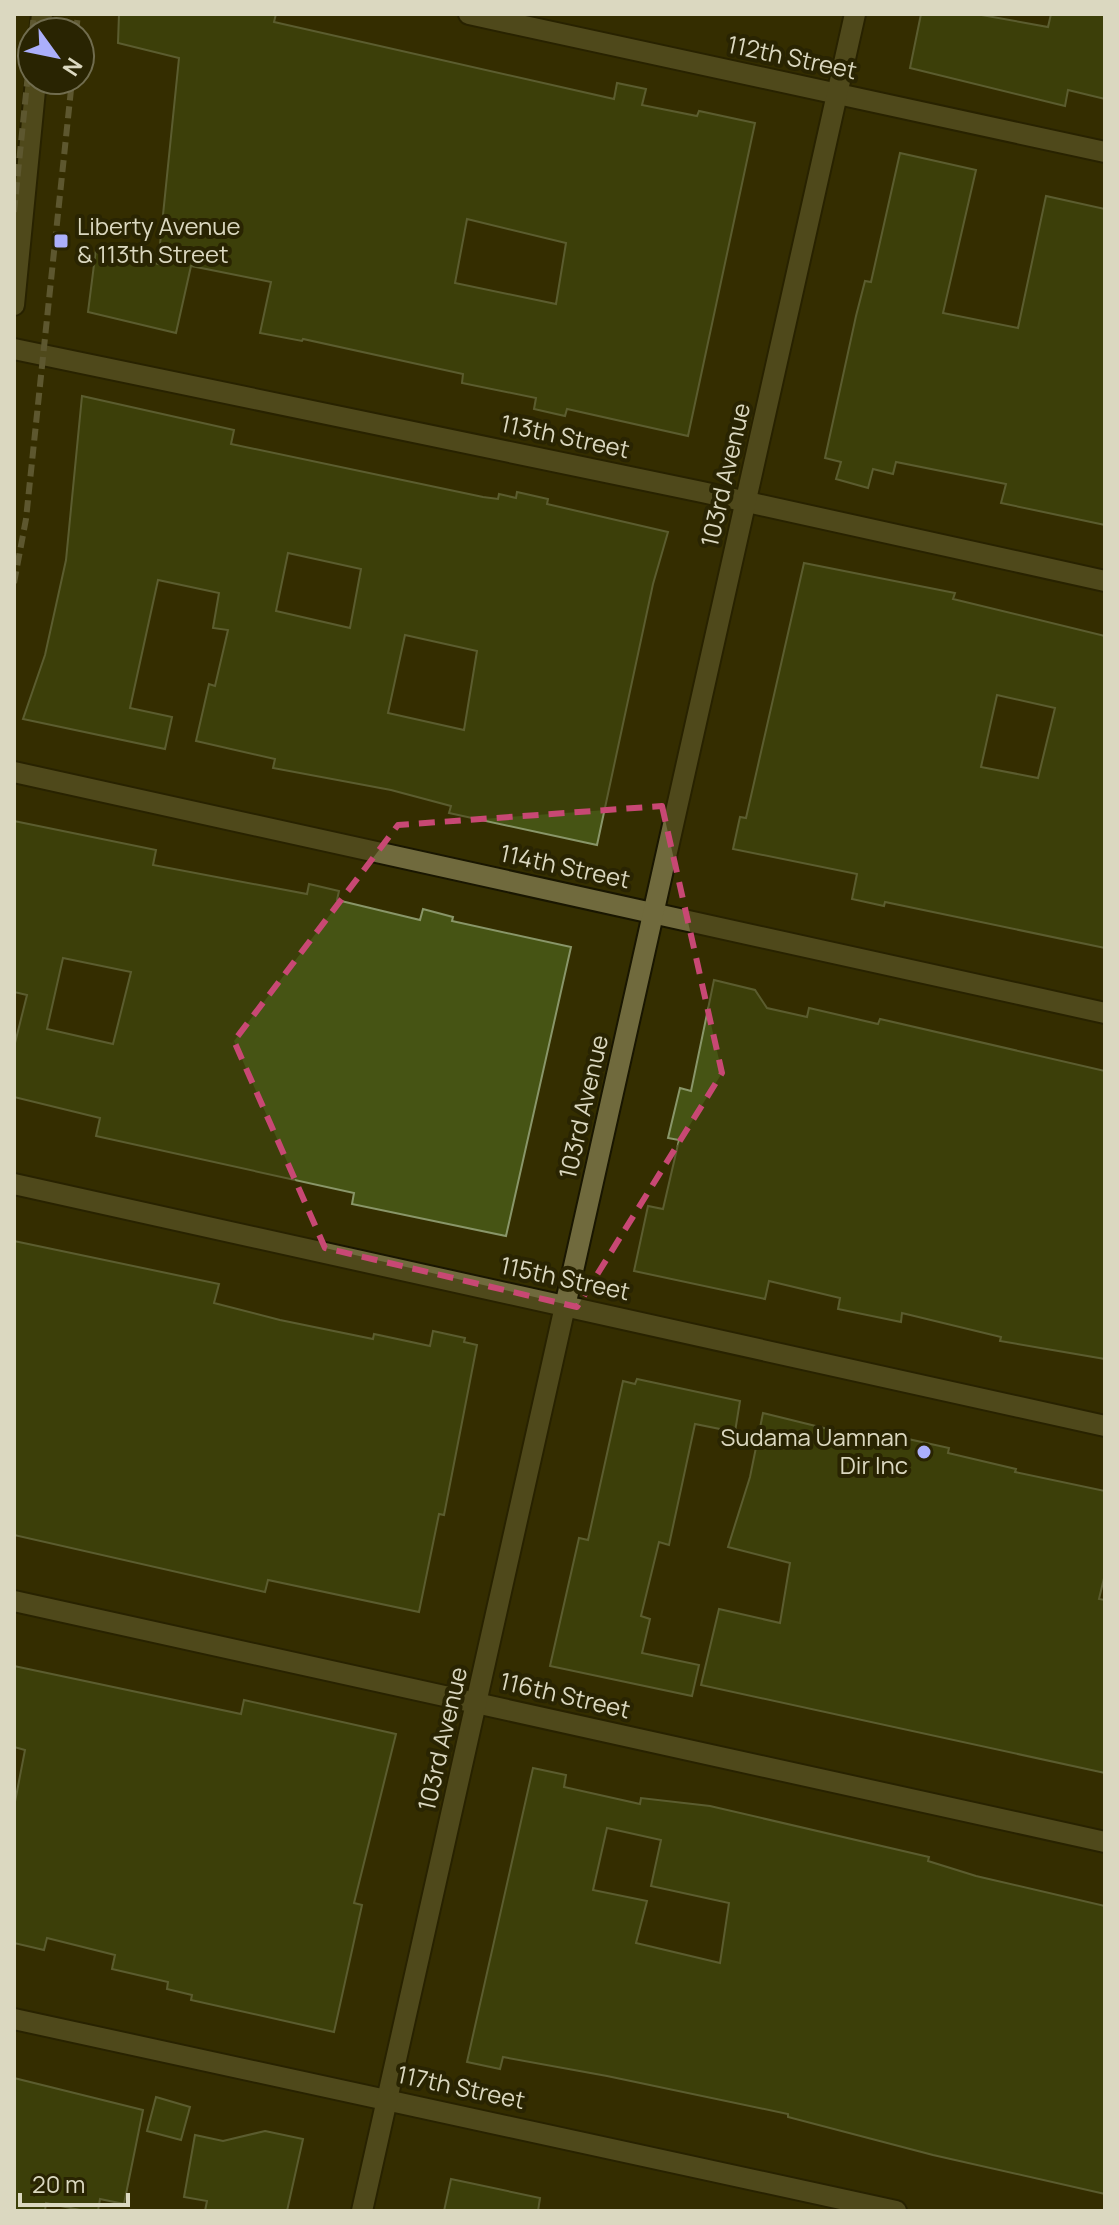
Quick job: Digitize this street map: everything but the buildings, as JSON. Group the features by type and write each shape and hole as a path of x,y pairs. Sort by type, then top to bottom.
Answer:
{"street":[{"name":"112th Street","path":"469,14 1105,152"},
{"name":"103rd Avenue","path":"362,2211 855,14"},
{"path":"14,305 34,96"},
{"name":"113th Street","path":"14,349 747,501 1105,581"},
{"name":"114th Street","path":"14,772 1105,1013"},
{"name":"115th Street","path":"14,1184 1105,1426"},
{"name":"116th Street","path":"14,1601 1105,1842"},
{"name":"117th Street","path":"14,2019 896,2211"}],"highlighted area":[{"path":"662,806 722,1073 577,1307 325,1248 234,1041 398,825"}],"railway":[{"path":"14,212 26,96"},
{"path":"14,583 26,519 70,96"}],"place":[{"name":"Liberty Avenue & 113th Street","path":"61,241"},
{"name":"Sudama Uamnan Dir Inc","path":"924,1452"}]}
